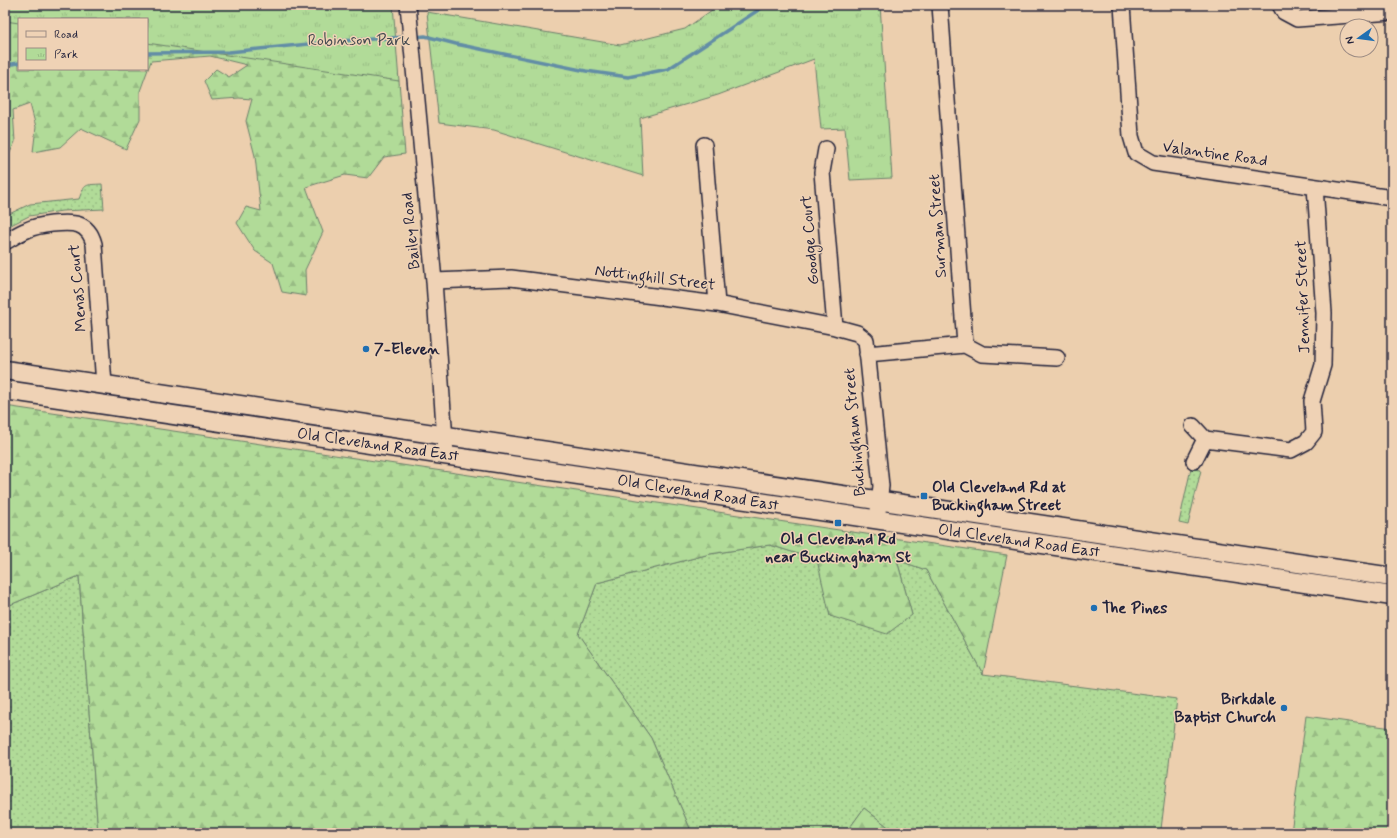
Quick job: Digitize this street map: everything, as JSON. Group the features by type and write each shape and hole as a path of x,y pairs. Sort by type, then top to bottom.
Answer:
{"main road":[{"name":"Old Cleveland Road East","path":"5,370 1392,577"},
{"name":"Old Cleveland Road East","path":"5,390 1392,596"}],"street":[{"name":"Surman Street","path":"940,5 965,345"},
{"name":"Valantine Road","path":"1122,5 1131,136 1136,152 1153,163 1392,198"},
{"path":"1280,5 1284,12 1297,18 1392,12"},
{"name":"Bailey Road","path":"409,12 434,281 446,455"},
{"path":"704,145 717,304"},
{"name":"Goodge Court","path":"826,149 822,172 835,327"},
{"name":"Jennifer Street","path":"1205,439 1291,450 1306,442 1314,432 1312,401 1322,365 1324,313 1315,187"},
{"name":"Menas Court","path":"5,242 38,226 65,223 77,224 87,229 92,236 95,252 104,385"},
{"name":"Nottinghill Street","path":"434,281 510,278 717,304 835,327 857,333 866,347"},
{"path":"866,347 965,345 982,354 1057,358"},
{"name":"Buckingham Street","path":"866,347 881,486 877,520"},
{"path":"1193,426 1205,439 1194,461"}],"green space":[{"path":"5,5 135,7 352,61 399,81 405,154 384,157 368,178 345,175 306,187 323,232 305,270 306,296 282,292 273,263 255,251 237,223 246,207 261,211 255,156 246,121 252,99 239,98 212,100 204,81 216,69 229,77 247,65 210,56 151,61 148,69 148,18 18,18 18,70 148,70 140,91 140,119 126,149 81,128 60,147 33,152 36,127 30,104 13,110 15,142 5,163"},
{"name":"Robinson Park","path":"5,5 393,5 399,81 148,43 148,18 18,18 18,23 5,21"},
{"path":"719,5 880,5 892,178 850,180 845,128 821,129 814,59 718,95 640,118 643,176 494,130 439,123 427,12 620,45 685,29"},
{"path":"102,184 104,209 62,211 29,216 5,228 5,216 30,204 79,199 84,187"},
{"path":"5,406 1007,555 983,674 926,570 897,560 912,615 887,634 830,616 817,560 770,545 710,554 597,583 578,634 651,738 692,833 98,833 79,576 5,607"},
{"path":"1191,468 1201,470 1188,525 1179,523"},
{"path":"770,545 818,560 830,616 912,615 897,560 926,570 983,674 1177,699 1161,829 1156,833 896,833 864,808 846,833 692,833 651,738 578,634 597,583 710,554"},
{"path":"79,576 98,833 5,833 5,607"},
{"path":"1306,716 1392,728 1392,833 1291,833"},
{"path":"864,808 896,833 846,833"}],"waterway":[{"path":"415,37 425,36 456,44 586,71 628,77 668,69 766,5"},
{"path":"148,53 229,52 339,41 407,37"},
{"path":"5,65 18,63"}],"place":[{"name":"7-Eleven","path":"366,349"},
{"name":"Old Cleveland Rd at Buckingham Street","path":"924,496"},
{"name":"Old Cleveland Rd near Buckingham St","path":"838,523"},
{"name":"The Pines","path":"1094,608"},
{"name":"Birkdale Baptist Church","path":"1284,708"}]}
